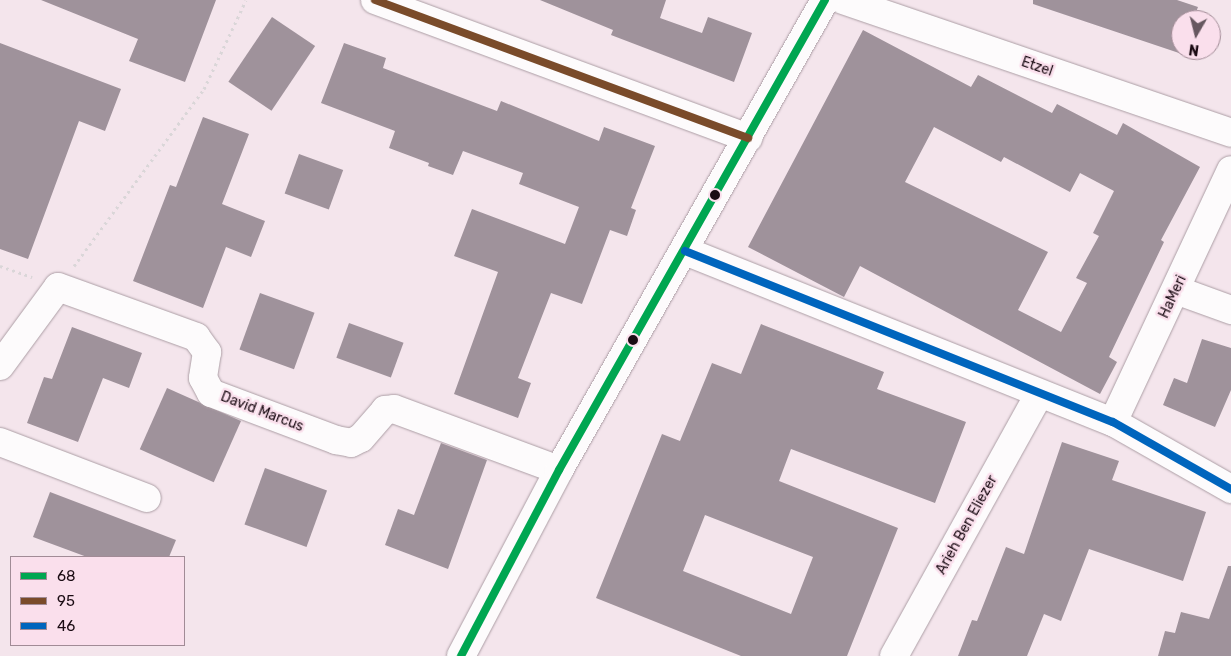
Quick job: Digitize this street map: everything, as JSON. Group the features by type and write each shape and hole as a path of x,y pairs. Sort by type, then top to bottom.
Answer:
{"street":[{"path":"375,0 748,138"},
{"path":"461,656 559,470 685,251 825,0"},
{"name":"Etzel","path":"843,0 1231,133"},
{"name":"HaMeri","path":"1113,422 1231,170"},
{"path":"685,251 1113,422 1231,489"},
{"name":"David Marcus","path":"58,287 196,337 207,352 203,378 211,393 336,440 351,443 361,438 385,410 394,409 559,470"},
{"path":"0,366 58,287"},
{"path":"1176,290 1231,310"},
{"name":"Arieh Ben Eliezer","path":"894,656 1039,394"},
{"path":"0,442 147,498"}],"path":[{"path":"0,266 58,287 204,89 246,0"}],"building":[{"path":"41,0 216,0 185,82 129,61 138,39"},
{"path":"540,0 666,0 660,18 702,33 708,17 752,33 734,82 611,35 613,30"},
{"path":"1033,0 1177,0 1198,7 1197,10 1171,10 1171,50 1033,4"},
{"path":"272,17 315,46 271,111 228,82"},
{"path":"863,30 971,87 978,75 1052,113 1057,104 1117,135 1123,123 1200,167 1161,240 1164,242 1109,357 1117,362 1100,394 860,266 844,297 748,247","holes":["934,127 1001,162 1004,157 1070,192 1080,173 1114,191 1093,233 1099,236 1076,278 1087,283 1061,332 1018,310 1048,252 905,182"]},
{"path":"0,43 121,89 105,131 79,121 28,259 0,249"},
{"path":"344,43 386,58 383,68 497,111 501,101 599,141 604,127 655,146 631,208 636,210 627,236 610,230 582,304 551,293 518,378 531,383 518,418 454,394 498,272 454,256 472,209 565,244 579,207 519,184 523,173 463,151 453,175 428,166 429,163 389,148 395,131 321,103"},
{"path":"203,117 249,134 222,204 265,221 251,257 226,247 203,308 133,281 170,185 176,187"},
{"path":"299,154 343,170 329,210 285,193"},
{"path":"260,293 315,313 294,369 239,349"},
{"path":"349,323 404,343 391,378 336,358"},
{"path":"761,324 884,372 877,389 966,422 935,503 791,449 779,481 898,528 847,656 741,656 596,598 662,434 680,441 712,363 741,374","holes":["705,515 813,557 791,614 683,571"]},
{"path":"72,327 142,353 129,388 103,378 78,442 27,423 44,377 52,379"},
{"path":"1202,339 1231,348 1231,390 1215,427 1163,405 1174,378 1187,383"},
{"path":"167,388 241,421 214,482 140,449"},
{"path":"1062,442 1119,461 1112,480 1206,512 1183,581 1089,549 1061,621 1044,614 1027,656 958,656 972,620 977,621 1006,547 1024,554"},
{"path":"441,443 487,460 448,569 385,545 398,509 414,515"},
{"path":"265,468 327,491 306,547 244,524"},
{"path":"50,492 176,540 169,556 84,556 33,537"},
{"path":"1228,566 1231,566 1231,656 1158,656 1165,631 1175,633 1181,612 1209,619"}],"transit line":[{"name":"95","path":"375,0 748,138"},
{"name":"68","path":"461,656 559,470 825,0"},
{"name":"46","path":"685,251 1113,422 1231,489"}]}
